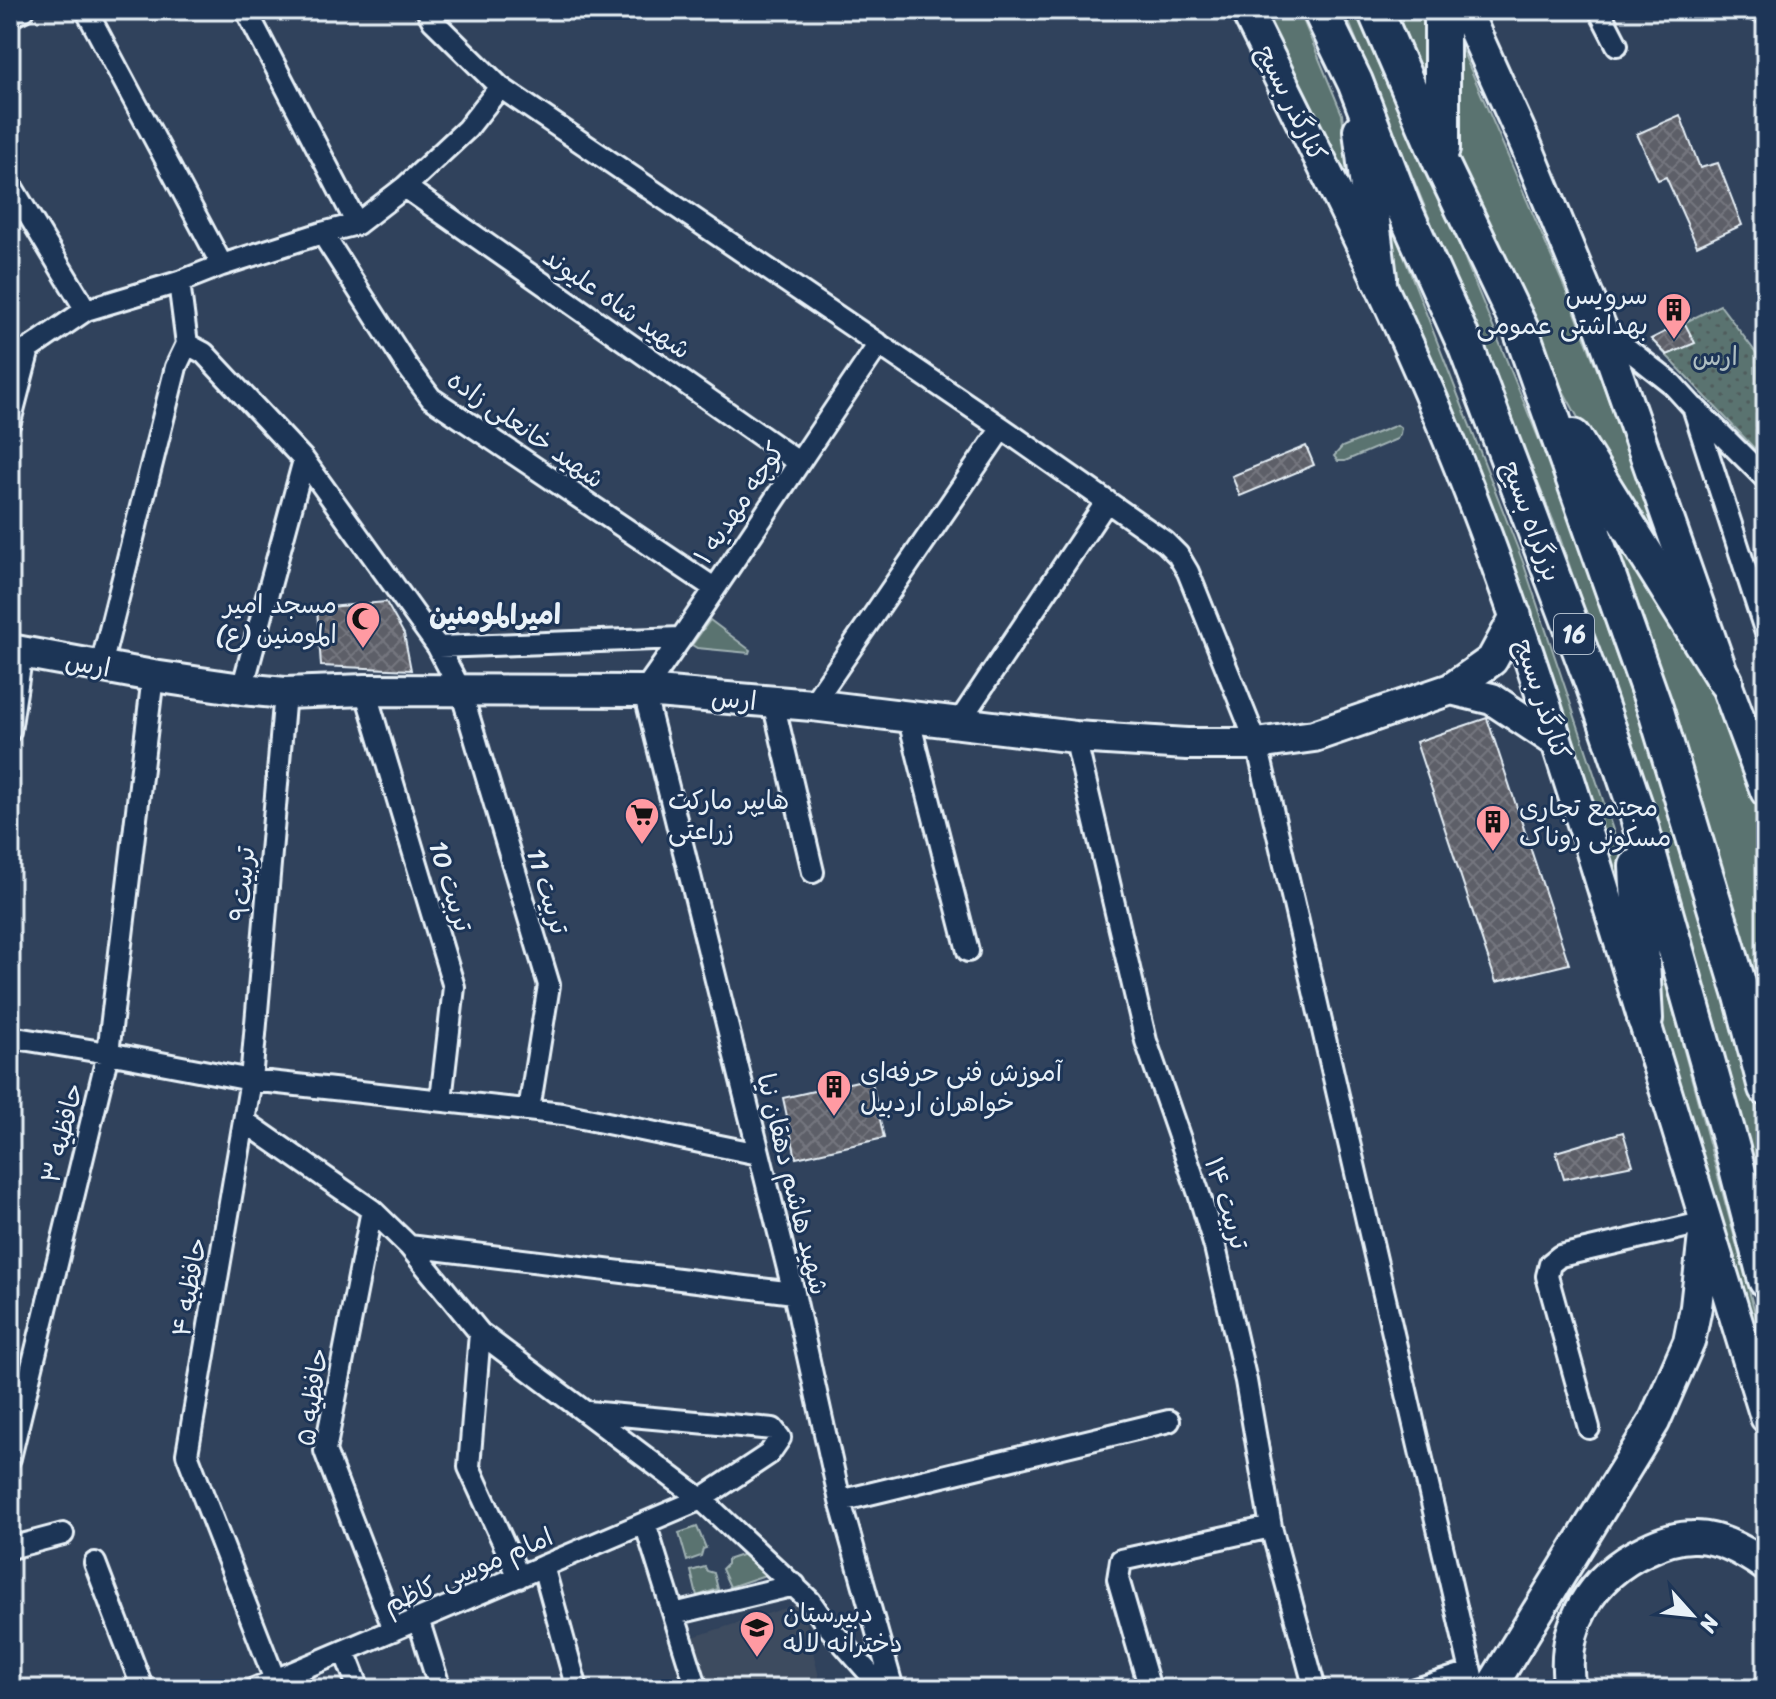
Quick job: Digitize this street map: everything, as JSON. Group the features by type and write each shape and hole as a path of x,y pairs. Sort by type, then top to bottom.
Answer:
{"highway":[{"name":"بزرگراه بسیج","path":"1320,10 1355,82 1404,209 1466,347 1593,684 1635,806 1766,1280"},
{"name":"بزرگراه بسیج","path":"1375,10 1442,165 1521,330 1656,711 1742,996 1766,1088"},
{"path":"1442,10 1442,165"},
{"path":"1355,82 1379,278"},
{"path":"1539,383 1725,681"},
{"path":"1635,806 1645,1019"}],"main road":[{"name":"کنارگذر بسیج","path":"1246,10 1379,278 1447,434 1516,616 1645,1019 1766,1417"},
{"path":"1465,10 1526,145 1601,328 1766,789"},
{"name":"ارس","path":"16,651 153,676 285,693 365,690 644,691 812,705 1075,737 1187,744 1257,744 1314,736 1451,689 1492,660 1516,616"},
{"path":"1451,689 1492,699 1557,742"},
{"path":"1479,1683 1654,1422 1689,1342 1706,1222"},
{"path":"1570,1689 1568,1650 1574,1623 1587,1598 1609,1572 1632,1556 1660,1543 1694,1537 1725,1543 1766,1566"}],"street":[{"path":"10,17 24,10"},
{"path":"86,10 222,265"},
{"path":"246,10 357,224"},
{"path":"427,10 433,21 500,87 1002,428 1165,542 1178,555 1188,572 1257,744 1479,1683 1416,1689"},
{"path":"1599,10 1617,45"},
{"path":"1756,10 1766,13"},
{"path":"10,422 19,352 86,310 357,224 405,187 467,129 500,87"},
{"path":"10,184 86,310"},
{"name":"شهید شاه علیوند","path":"405,187 798,462"},
{"name":"شهید خانعلی زاده","path":"322,233 431,398 714,588"},
{"path":"101,666 176,367 187,344 179,282"},
{"path":"1601,328 1672,384 1766,479"},
{"name":"تربیت 11","path":"187,344 204,353 304,460 438,647 461,691 549,985 529,1110"},
{"name":"کوچه مهدیه ۱","path":"644,691 879,344"},
{"path":"1693,407 1766,633"},
{"path":"812,705 1002,428"},
{"path":"242,689 304,460"},
{"path":"959,722 1107,501"},
{"path":"438,647 681,638"},
{"path":"10,731 16,651"},
{"name":"حافظیه ۳","path":"10,1458 108,1053 153,676"},
{"name":"تربیت 10","path":"365,690 454,987 441,1100"},
{"name":"شهید هاشم دهقان نیا","path":"644,691 794,1293 840,1501 893,1689"},
{"name":"تربیت۹","path":"251,1080 285,693"},
{"path":"773,702 813,872"},
{"path":"908,716 968,951"},
{"name":"تربیت ۱۴","path":"1075,737 1146,1041 1199,1194 1227,1296 1246,1381 1271,1527 1315,1689"},
{"path":"10,1037 251,1080 563,1114 759,1154"},
{"name":"حافظیه ۴","path":"251,1080 187,1454 275,1680"},
{"path":"244,1121 372,1210 409,1246 480,1333 701,1499 795,1585 883,1689"},
{"name":"حافظیه ۵","path":"372,1210 325,1451 394,1630"},
{"path":"1589,1428 1547,1276 1550,1264 1560,1256 1706,1222"},
{"path":"409,1246 794,1293"},
{"path":"480,1333 469,1467 519,1577"},
{"name":"امام موسی کاظم","path":"254,1689 701,1499 769,1454 780,1438 773,1429 585,1412"},
{"path":"840,1501 1169,1421"},
{"path":"645,1523 697,1689"},
{"path":"1150,1689 1118,1579 1121,1560 1271,1527"},
{"path":"10,1548 63,1534"},
{"path":"95,1563 143,1689"},
{"path":"543,1566 577,1689"},
{"path":"674,1614 795,1585"},
{"path":"418,1619 440,1689"},
{"path":"344,1651 359,1689"}],"shaded area":[{"name":"دبیرستان دخترانه لاله","path":"802,1603 820,1682 834,1689 708,1689 693,1637"}],"green space":[{"path":"1259,10 1299,10 1342,114 1354,205"},
{"path":"1344,10 1359,10 1394,86 1566,505 1657,767 1766,1140 1766,1201 1682,907 1558,532"},
{"path":"1395,10 1432,10 1426,80"},
{"path":"1454,31 1573,307 1680,585 1616,487 1537,343 1456,159"},
{"path":"1382,200 1523,562 1620,851 1627,927 1387,276"},
{"name":"ارس","path":"1720,305 1766,366 1766,439 1755,449 1651,339"},
{"path":"1397,425 1401,428 1397,439 1345,461 1338,461 1334,456 1342,447"},
{"path":"1596,499 1699,652 1766,835 1766,1046"},
{"path":"710,620 750,650 749,653 692,645"},
{"path":"1650,925 1766,1353 1766,1365 1657,1014"},
{"path":"697,1527 706,1548 701,1556 687,1561 679,1533"},
{"path":"748,1553 771,1573 730,1587 722,1569 727,1560"},
{"path":"705,1567 714,1573 718,1589 697,1596 691,1571"}],"building":[{"path":"1680,115 1700,168 1718,163 1742,225 1697,246 1666,177 1658,180 1637,134"},
{"name":"سرویس بهداشتی عمومی","path":"1684,322 1695,343 1667,355 1651,339"},
{"path":"1306,446 1314,465 1240,496 1232,476"},
{"name":"مسجد امیر المومنین (ع)","path":"386,602 404,634 411,670 321,666 317,608"},
{"name":"مجتمع تجاری مسکونی روناک","path":"1487,718 1569,964 1496,982 1416,742"},
{"name":"آموزش فنی حرفه‌ای خواهران اردبیل","path":"871,1078 884,1138 796,1158 783,1098"},
{"path":"1623,1132 1633,1165 1564,1179 1556,1152"}],"place":[{"name":"سرویس بهداشتی عمومی","path":"1674,341"},
{"name":"مسجد امیر المومنین (ع)","path":"363,650"},
{"name":"هایپر مارکت زراعتی","path":"642,846"},
{"name":"مجتمع تجاری مسکونی روناک","path":"1493,853"},
{"name":"آموزش فنی حرفه‌ای خواهران اردبیل","path":"834,1118"},
{"name":"دبیرستان دخترانه لاله","path":"757,1659"}],"district":[{"name":"امیرالمومنین","path":"495,614"}]}
